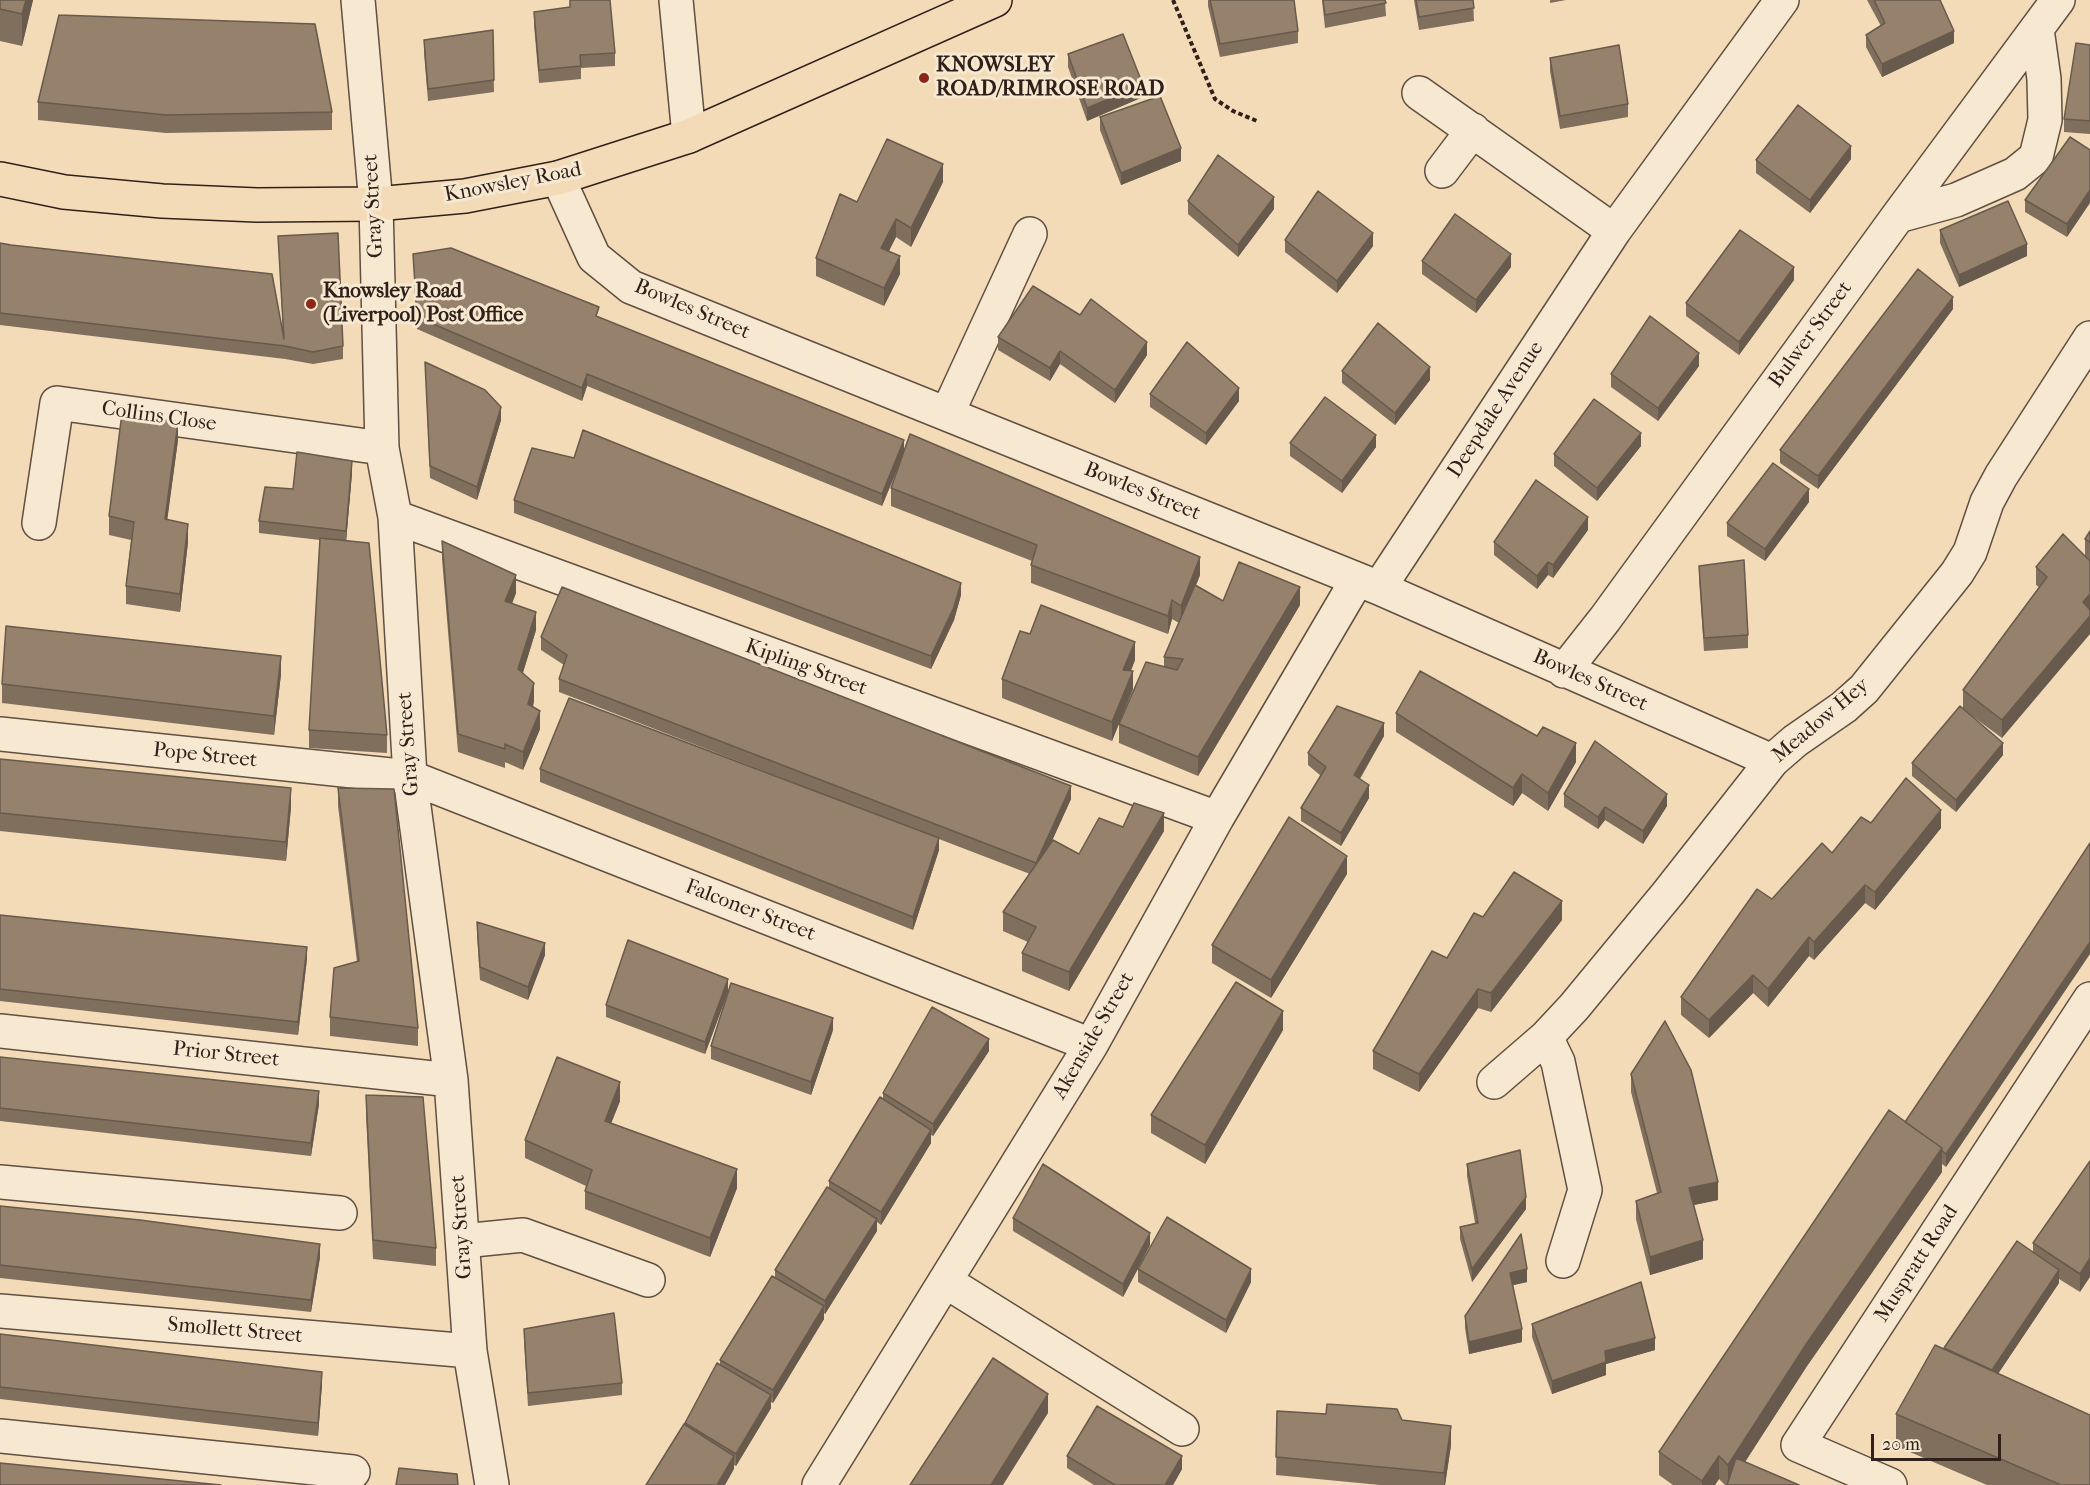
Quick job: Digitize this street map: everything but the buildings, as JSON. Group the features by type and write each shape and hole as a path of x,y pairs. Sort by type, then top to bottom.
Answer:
{"main road":[{"name":"Knowsley Road","path":"0,179 64,192 162,201 257,205 376,204 465,196 558,178 689,135 995,0"}],"street":[{"name":"Gray Street","path":"358,0 376,204 382,448 395,517 410,777 451,1080 470,1351 492,1485"},
{"path":"676,0 689,135"},
{"name":"Deepdale Avenue","path":"1368,584 1614,231 1782,0"},
{"name":"Bulwer Street","path":"1564,670 1612,609 2058,0"},
{"path":"1898,216 1956,200 2015,174 2036,157 2045,120 2044,79 2037,29"},
{"path":"1419,93 1614,231"},
{"path":"1442,171 1473,130"},
{"name":"Bowles Street","path":"558,178 594,256 631,287 1368,584 1772,761"},
{"path":"947,414 1029,234"},
{"name":"Meadow Hey","path":"1494,1082 1546,1037 1669,892 1772,761 1864,690 1957,573 1970,552 1987,502 2001,476 2087,349"},
{"name":"Collins Close","path":"39,523 57,403 382,448"},
{"name":"Kipling Street","path":"395,517 1217,818"},
{"name":"Akenside Street","path":"819,1485 1091,1045 1217,818 1368,584"},
{"name":"Pope Street","path":"0,734 410,777"},
{"name":"Falconer Street","path":"410,777 1091,1045"},
{"name":"Muspratt Road","path":"1890,1485 1798,1445 2090,999"},
{"name":"Prior Street","path":"0,1031 451,1080"},
{"path":"1546,1037 1558,1062 1585,1190 1563,1261"},
{"path":"0,1182 340,1213"},
{"path":"463,1241 523,1235 648,1280"},
{"path":"945,1281 1182,1429"},
{"name":"Smollett Street","path":"0,1311 470,1351"},
{"path":"0,1436 353,1472"}],"path":[{"path":"1173,0 1215,99 1233,111 1257,121"}],"place":[{"name":"KNOWSLEY ROAD/RIMROSE ROAD","path":"924,78"},
{"name":"Knowsley Road (Liverpool) Post Office","path":"311,304"}]}
